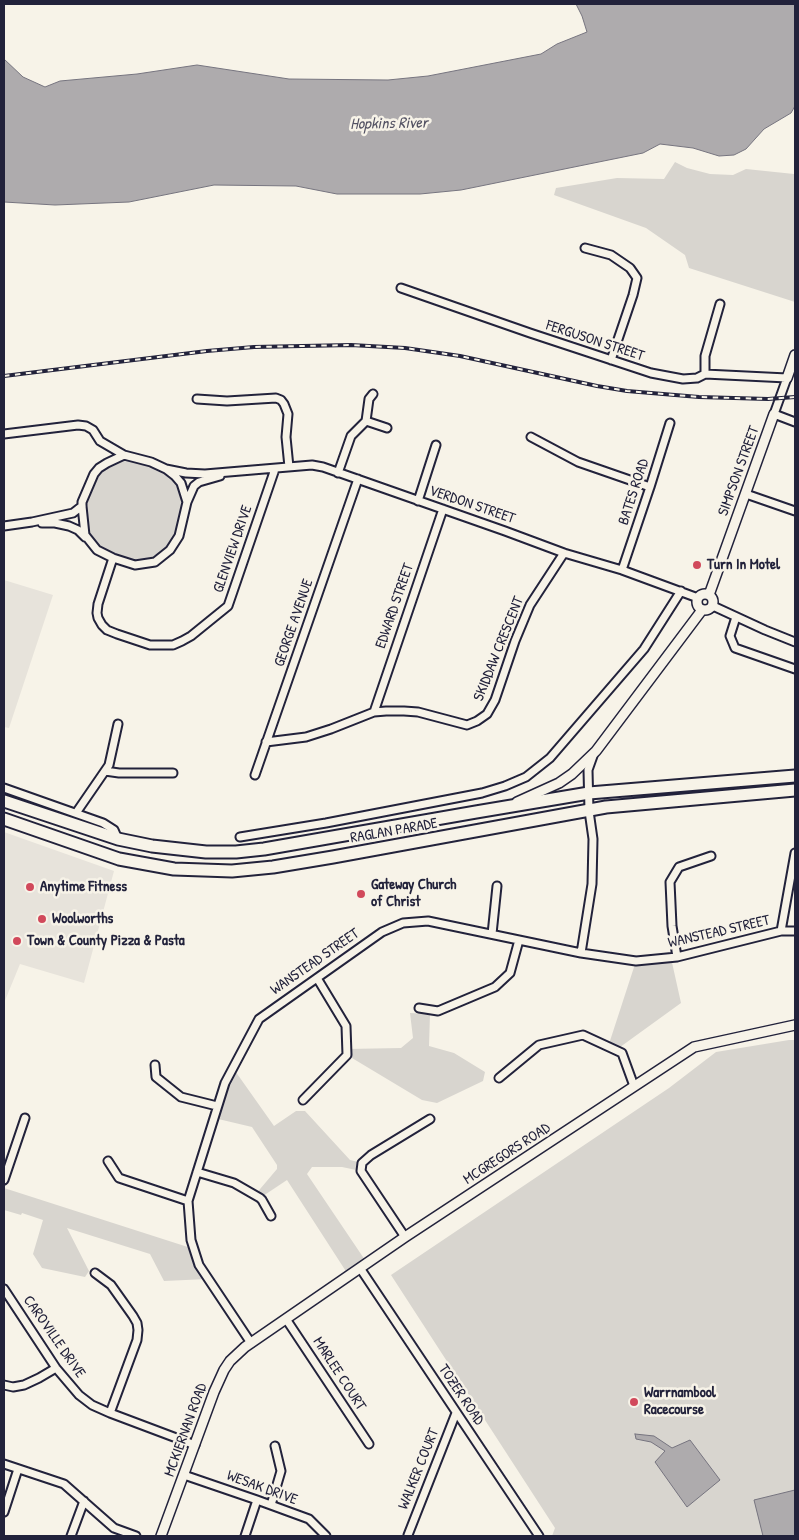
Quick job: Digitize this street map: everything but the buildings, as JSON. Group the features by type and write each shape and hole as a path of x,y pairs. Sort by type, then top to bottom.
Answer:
{"highway":[{"name":"RAGLAN PARADE","path":"4,801 118,839 152,846 206,852 264,849 589,793 795,776"},
{"name":"RAGLAN PARADE","path":"4,819 119,858 174,868 212,871 252,869 333,857 606,807 795,790"},
{"path":"329,838 333,857"}],"street":[{"path":"586,248 611,255 630,268 637,278 611,360"},
{"name":"FERGUSON STREET","path":"402,288 530,334 651,373 676,378 697,378 705,374 787,378"},
{"path":"705,374 705,356 720,304"},
{"name":"SIMPSON STREET","path":"709,595 795,355"},
{"path":"338,473 351,436 366,421 369,399 373,394"},
{"path":"197,399 227,401 276,398 281,400 288,414 286,437 289,467"},
{"path":"774,414 795,422"},
{"path":"366,421 386,428"},
{"name":"BATES ROAD","path":"622,570 670,422"},
{"path":"4,434 78,425 86,426 93,430 100,441 124,455 151,462 176,476 181,483 187,502 179,536 170,550 155,562 135,565 113,558 97,550 78,530 69,526 32,522"},
{"path":"531,437 578,462 650,487"},
{"path":"418,500 436,445"},
{"path":"88,540 85,535 82,506 90,483 99,468 124,455"},
{"name":"VERDON STREET","path":"166,469 205,474 312,465 418,500 564,553 622,570 698,598"},
{"name":"GLENVIEW DRIVE","path":"113,558 96,612 102,625 112,632 150,645 173,645 182,641 228,606 275,468"},
{"name":"VERDON STREET","path":"187,502 194,486 199,482 232,472"},
{"name":"GEORGE AVENUE","path":"255,775 358,480"},
{"path":"746,494 795,511"},
{"path":"4,526 73,513 82,506"},
{"name":"EDWARD STREET","path":"374,712 443,510"},
{"name":"SKIDDAW CRESCENT","path":"266,742 316,734 374,712 418,712 467,725 477,721 487,714 495,700 515,641 530,605 564,553"},
{"name":"RAGLAN PARADE","path":"240,837 326,823 482,793 526,777 550,758 644,649 681,591"},
{"path":"702,610 698,605 698,598 704,594 713,598 713,606"},
{"path":"702,610 708,610 713,606"},
{"path":"713,606 795,642"},
{"path":"581,953 592,884 593,839 589,811 588,770 591,760 702,610"},
{"path":"736,617 730,636 735,648 795,668"},
{"path":"76,813 109,765 118,724"},
{"path":"476,812 517,802 545,791 572,774 596,751"},
{"path":"105,771 119,773 173,773"},
{"path":"4,788 108,825 114,830 118,839"},
{"name":"RAGLAN PARADE","path":"326,823 329,838"},
{"path":"781,932 795,853"},
{"path":"677,957 672,926 670,882 679,867 711,856"},
{"path":"492,934 497,886"},
{"name":"WANSTEAD STREET","path":"251,1343 199,1265 190,1240 188,1201 224,1083 259,1019 382,932 403,923 428,921 581,953 636,960 677,957 781,932 795,931"},
{"path":"419,1008 438,1011 495,987 510,973 520,940"},
{"path":"303,1100 347,1055 346,1026 317,978"},
{"name":"MCGREGORS ROAD","path":"251,1343 405,1237 694,1048 795,1025"},
{"path":"500,1078 538,1045 583,1035 622,1053 634,1086"},
{"path":"155,1064 156,1077 180,1096 217,1106"},
{"path":"4,1180 25,1118"},
{"path":"405,1237 361,1172 362,1163 371,1155 430,1119"},
{"path":"108,1161 119,1178 188,1201"},
{"path":"197,1172 234,1183 256,1196 262,1200 271,1216"},
{"name":"TOZER ROAD","path":"360,1268 539,1536"},
{"path":"95,1273 111,1286 133,1316 138,1330 137,1340 110,1413"},
{"name":"CAROVILLE DRIVE","path":"4,1290 56,1368 79,1395 92,1405 110,1413 195,1445"},
{"name":"MARLEE COURT","path":"286,1319 369,1444"},
{"name":"MCKIERNAN ROAD","path":"161,1536 214,1392 224,1370 237,1354 251,1343"},
{"path":"4,1385 24,1385 56,1368"},
{"name":"WALKER COURT","path":"408,1535 456,1413"},
{"path":"271,1505 281,1471 275,1446"},
{"path":"4,1464 64,1484 114,1528 136,1536"},
{"path":"4,1512 18,1469"},
{"name":"WESAK DRIVE","path":"184,1475 258,1500 309,1520 326,1536"},
{"path":"245,1536 258,1500"},
{"path":"72,1536 84,1501"}],"shaded area":[{"path":"675,162 687,168 710,174 733,175 746,169 795,173 795,302 689,268 685,255 646,228 554,195 556,188 617,178 664,179"},
{"path":"124,455 137,458 175,476 186,496 179,536 155,562 135,565 97,550 85,535 82,502 94,474"},
{"path":"4,580 53,595 9,728 4,727"},
{"path":"4,832 114,871 84,983 20,964 4,1003"},
{"path":"671,958 681,1003 616,1050 608,1047 636,961"},
{"path":"410,1013 430,1014 429,1046 454,1053 485,1072 483,1081 437,1103 422,1100 347,1055 347,1049 401,1048 413,1038"},
{"name":"Warrnambool Racecourse","path":"795,1040 795,1536 552,1536 555,1528 391,1275 669,1088 716,1052"},
{"path":"233,1068 274,1126 296,1111 305,1111 350,1160 362,1163 361,1171 342,1167 312,1167 307,1174 367,1263 349,1276 287,1180 260,1198 255,1195 277,1169 277,1165 252,1127 214,1118"},
{"path":"4,1188 194,1249 207,1279 164,1281 150,1254 67,1228 89,1271 85,1277 42,1268 33,1254 43,1220 22,1213 21,1215 4,1210"}],"water":[{"name":"Hopkins River","path":"576,4 795,4 795,106 791,113 764,129 746,149 734,155 719,156 693,148 660,144 643,153 461,190 420,194 337,194 296,186 214,185 129,202 55,205 4,202 4,59 23,77 45,87 60,81 137,74 197,65 289,79 388,80 428,76 541,54 557,44 587,32"},
{"path":"635,1434 654,1436 672,1448 690,1440 720,1480 687,1507 655,1462 665,1451 651,1442 636,1439"},
{"path":"795,1490 795,1536 763,1536 754,1500"}],"railway":[{"path":"4,376 207,351 254,347 351,345 405,348 460,356 627,391 699,397 768,399 795,397"}],"place":[{"name":"Turn In Motel","path":"697,565"},
{"name":"Anytime Fitness","path":"30,887"},
{"name":"Gateway Church of Christ","path":"361,894"},
{"name":"Woolworths","path":"42,919"},
{"name":"Town & County Pizza & Pasta","path":"17,941"},
{"name":"Warrnambool Racecourse","path":"634,1402"}]}
